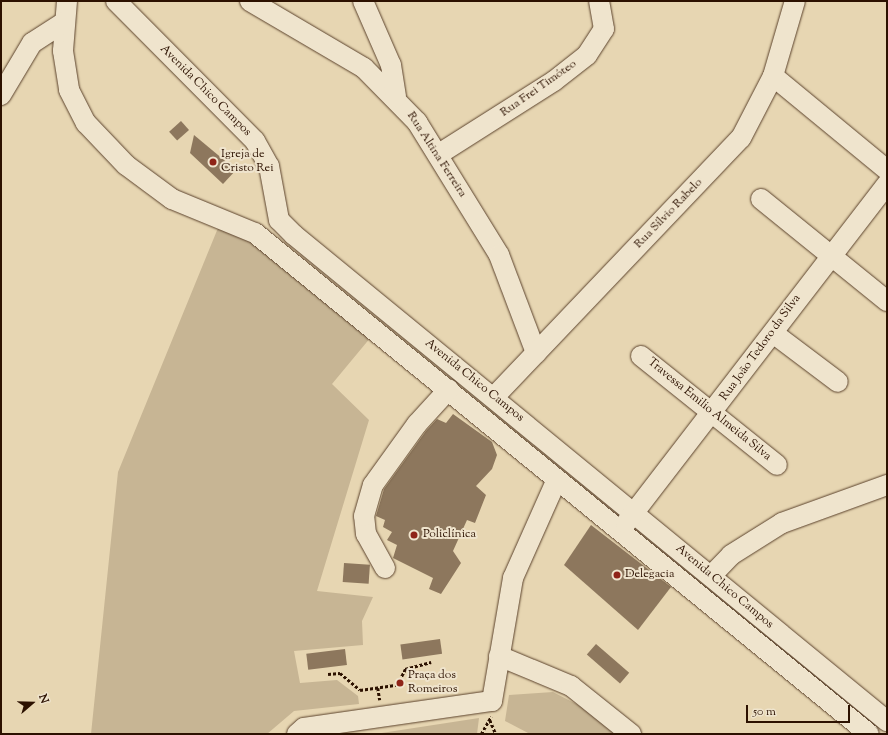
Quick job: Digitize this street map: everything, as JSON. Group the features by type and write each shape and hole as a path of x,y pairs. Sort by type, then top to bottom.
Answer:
{"street":[{"name":"Avenida Chico Campos","path":"67,1 64,22 63,51 69,90 99,139 144,181 172,199 223,218 255,233 869,734"},
{"name":"Avenida Chico Campos","path":"116,1 255,141 269,166 279,220 284,226 887,721"},
{"name":"Rua Altina Ferreira","path":"250,1 364,68 396,97 439,154 508,274 536,352"},
{"path":"363,1 391,65 396,97"},
{"name":"Rua Frei Timóteo","path":"439,154 554,81 587,55 604,29 599,1"},
{"name":"Rua Sílvio Rabelo","path":"494,397 741,138 773,76 795,1"},
{"path":"1,95 32,43 64,22"},
{"path":"773,76 887,170"},
{"name":"Rua João Tedoro da Silva","path":"621,531 634,512 714,412 830,254 887,184"},
{"path":"761,199 887,301"},
{"path":"388,341 403,323"},
{"path":"773,333 838,382"},
{"name":"Travessa Emilio Almeida Silva","path":"642,356 714,412 777,465"},
{"path":"385,568 366,534 364,516 373,485 417,424 449,390"},
{"path":"297,734 304,728 492,701 513,578 557,478"},
{"path":"710,576 731,555 782,523 887,485"},
{"path":"499,656 571,686 631,734"}],"path":[{"path":"328,674 340,673 360,690 397,685 405,669 431,662"},
{"path":"490,720 496,734"}],"shaded area":[{"path":"218,228 245,234 371,337 332,384 369,420 317,591 373,597 362,621 363,645 294,651 300,683 337,680 358,696 359,704 294,711 267,734 91,734 118,472"},
{"path":"553,692 582,707 615,734 530,734 505,721 509,695"},
{"path":"479,718 477,734 375,734"}],"building":[{"path":"181,121 189,130 177,141 169,132"},
{"name":"Igreja de Cristo Rei","path":"194,135 236,170 223,184 190,153"},
{"path":"453,414 492,442 497,455 492,469 476,486 486,495 475,523 467,520 453,551 461,563 441,594 429,589 433,578 393,558 397,545 387,540 392,532 383,527 385,520 376,516 384,489 426,431 437,419 446,423"},
{"name":"Delegacia","path":"591,525 671,587 638,630 564,565"},
{"path":"344,563 370,565 369,584 343,582"},
{"path":"440,639 442,654 402,659 400,645"},
{"path":"596,644 629,673 620,683 587,655"},
{"path":"345,649 347,665 308,670 306,654"}],"place":[{"name":"Igreja de Cristo Rei","path":"213,162"},
{"name":"Policlínica","path":"414,535"},
{"name":"Delegacia","path":"617,575"},
{"name":"Praça dos Romeiros","path":"400,683"}]}
